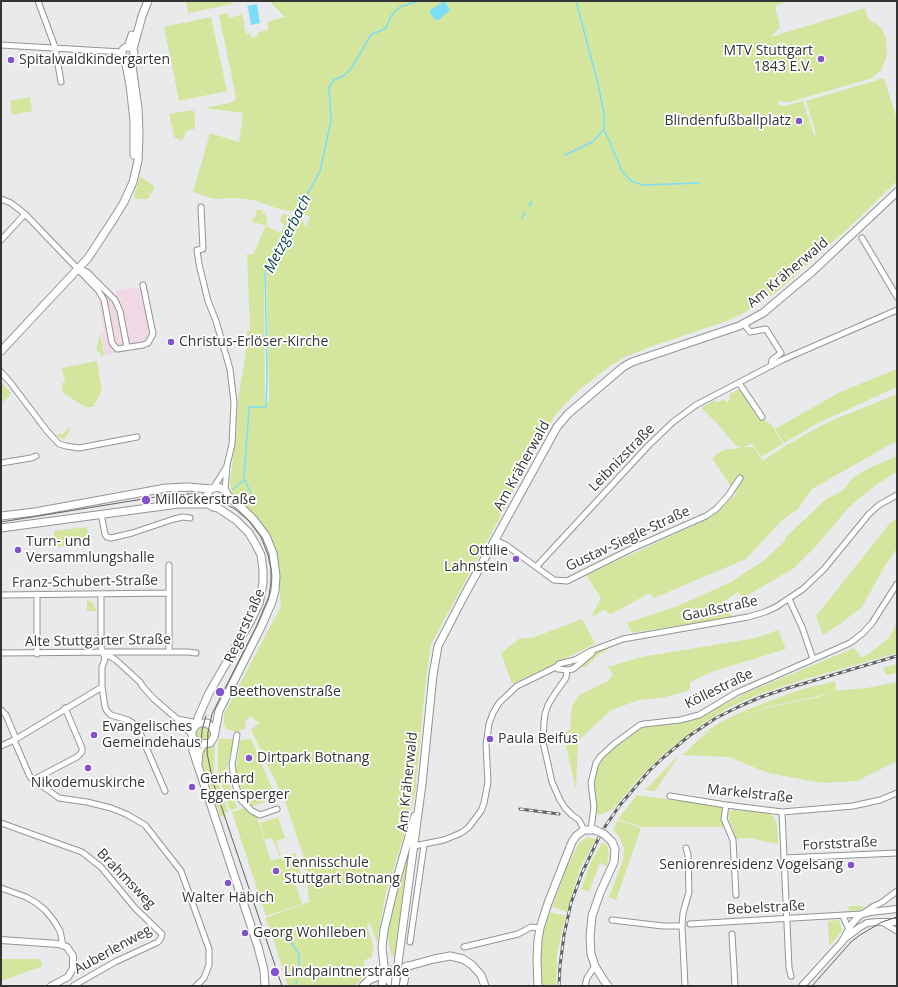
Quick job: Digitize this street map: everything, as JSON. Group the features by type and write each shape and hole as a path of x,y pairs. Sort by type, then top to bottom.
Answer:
{"main road":[{"path":"128,59 134,54 130,48 143,1"},
{"path":"130,48 148,1"},
{"path":"128,59 122,56 122,52 124,48 130,48"},
{"path":"1,351 77,268 84,255 99,236 120,201 128,182 134,160 134,120 128,73 128,59"},
{"name":"Am Kräherwald","path":"386,985 404,918 414,846 433,675 438,646 557,427 568,414 607,380 623,367 632,362 744,324 763,313 849,238 897,192"},
{"name":"Regerstraße","path":"1,516 36,512 166,488 188,487 222,488 243,509 266,536 275,563 276,591 261,627 219,711 214,731"},
{"path":"208,504 206,495 212,488"},
{"path":"218,508 224,506 226,503 227,493"},
{"name":"Regerstraße","path":"1,528 178,504 208,504 212,508 218,508 243,527 256,545 261,555 263,583 259,604 209,692 196,722"},
{"path":"193,737 198,743 204,744 212,740 214,731 212,727 206,723 196,722 192,731 193,751 259,952 264,970 265,986"},
{"path":"198,767 198,756 204,744"},
{"path":"386,985 388,972 382,947 384,930 412,822 419,803"},
{"path":"538,986 537,949 540,928 572,842 576,836 590,830 604,834 612,842 615,849 614,862 597,903 591,925 590,945 595,966 608,986"},
{"path":"404,854 414,846"},
{"path":"363,986 369,980 388,972 450,956 458,957 468,962 481,975 485,986"},
{"path":"403,984 407,966"},
{"path":"388,972 399,974 403,984"}],"street":[{"path":"38,1 55,47 61,82"},
{"path":"1,45 122,52"},
{"path":"1,199 11,202 25,214 98,290 104,300 113,346 117,349 148,343 153,334 143,285"},
{"path":"201,207 203,249 197,250 199,264 208,301 216,321 230,369 234,402 232,444 227,465 227,493"},
{"path":"1,240 25,214"},
{"path":"862,238 897,297"},
{"path":"77,268 87,272 112,296 120,310 127,347"},
{"path":"104,300 112,296"},
{"name":"Leibnizstraße","path":"536,567 648,446 673,422 696,405 771,366 897,310"},
{"path":"744,324 750,332 766,329 781,353 772,360 771,366"},
{"path":"1,372 59,444 79,448 137,437"},
{"path":"739,383 762,417"},
{"path":"1,462 36,456"},
{"path":"212,488 227,465"},
{"name":"Gustav-Siegle-Straße","path":"496,540 506,545 554,580 567,581 631,549 706,516 716,510 740,478"},
{"name":"Gaußstraße","path":"414,846 424,845 454,836 468,828 481,811 488,782 486,745 488,729 493,713 507,694 517,686 556,668 559,664 575,660 594,650 623,639 748,617 765,612 789,600 824,569 878,505 897,495"},
{"path":"101,514 105,534 107,537 111,538 122,536 174,519 183,517 190,518"},
{"path":"169,565 169,652"},
{"name":"Köllestraße","path":"590,830 594,807 591,783 596,763 614,744 640,725 694,717 736,693 850,643 863,633 872,623 897,584"},
{"name":"Franz-Schubert-Straße","path":"1,595 169,593"},
{"path":"37,594 37,654"},
{"path":"101,594 101,646 105,658 102,667 103,700 107,711 111,715 128,720 138,726 165,791"},
{"path":"789,600 802,627 813,659"},
{"path":"556,668 566,670 573,669 594,650"},
{"path":"116,652 114,656 116,660"},
{"name":"Alte Stuttgarter Straße","path":"1,654 169,652 196,654"},
{"path":"103,653 116,660 140,682 154,699 176,718 193,737"},
{"name":"Alte Stuttgarter Straße","path":"102,667 108,660 116,660"},
{"path":"566,670 566,678 548,704 545,714 543,742 552,782 560,800 565,808 590,830"},
{"path":"1,746 102,687"},
{"path":"33,780 77,757 82,752 82,748 65,708"},
{"path":"1,710 6,715 30,778 59,798 99,805 126,814 144,825 181,871 209,949 209,965 204,978 196,986"},
{"path":"176,718 196,722"},
{"path":"237,735 232,765 235,784 241,800 252,811 260,815 277,809"},
{"name":"Markelstraße","path":"670,796 782,812 853,806 880,800 897,793"},
{"path":"726,805 724,819 733,840 736,895"},
{"path":"782,812 786,919 789,968 791,976"},
{"name":"Brahmsweg","path":"1,823 82,852 101,867 135,908 162,934"},
{"name":"Am Kräherwald","path":"410,942 424,845"},
{"path":"685,986 682,926 683,913 689,892 688,855 686,848"},
{"name":"Forststraße","path":"784,858 897,853"},
{"path":"1,888 26,897 45,910 60,931 63,945"},
{"path":"851,931 853,923 862,914 897,892"},
{"path":"881,903 885,905 887,910"},
{"name":"Bebelstraße","path":"690,924 843,916 897,909"},
{"path":"843,916 851,931"},
{"path":"612,920 663,926 682,926"},
{"path":"882,922 897,931"},
{"path":"802,986 851,931 867,923 897,922"},
{"path":"464,947 524,932 531,927 540,928"},
{"name":"Auberlenweg","path":"73,986 115,962 158,942 162,938 162,934"},
{"path":"732,934 735,986"},
{"path":"1,940 55,943 67,947 73,956 73,968 68,977 51,986"},
{"path":"585,986 587,978 595,966"}],"shaded area":[{"path":"129,288 148,290 156,334 152,342 146,347 105,355 101,333 104,332 99,302 116,296 116,291"}],"green space":[{"path":"186,1 233,1 233,4 188,13"},
{"path":"269,1 382,1 386,3 386,1 790,1 775,6 780,27 771,37 865,8 868,19 878,25 886,38 887,56 881,70 872,78 790,102 778,101 780,106 785,106 803,101 814,135 816,134 806,101 884,78 897,116 897,181 857,220 778,291 744,313 724,322 650,347 625,357 610,366 578,391 555,415 533,453 497,523 431,644 425,689 416,781 417,785 407,826 386,892 377,942 369,922 367,925 374,947 371,958 364,960 366,974 355,986 288,986 265,918 309,902 305,861 286,804 251,730 259,723 250,716 245,722 246,728 237,732 226,729 224,724 224,714 281,606 277,552 258,518 232,494 230,483 237,427 238,400 247,345 247,331 250,330 247,254 253,254 266,226 281,233 284,224 280,221 282,214 294,216 264,274 265,402 269,401 266,274 299,216 306,227 310,216 276,208 254,200 234,198 214,199 193,192 210,133 239,142 243,113 205,108 233,102 236,98 219,15 227,13 229,18 242,13 246,34 250,33 251,38 258,36 257,33 269,29 267,22 285,17"},
{"path":"211,17 227,91 179,101 164,27"},
{"path":"30,97 32,111 12,115 10,101"},
{"path":"193,110 195,115 195,129 190,129 186,132 182,141 174,137 169,114"},
{"path":"140,176 155,187 148,199 135,199 134,195"},
{"path":"256,210 262,210 265,214 267,220 266,226 253,223 252,218 256,217"},
{"path":"100,334 104,355 101,356 96,350"},
{"path":"97,361 102,390 93,407 85,407 63,393 62,383 65,382 62,368"},
{"path":"897,369 897,387 820,422 784,443 775,429 840,392"},
{"path":"1,382 11,393 8,398 1,403"},
{"path":"739,389 765,421 771,424 783,444 761,457 752,444 742,447 753,447 763,461 785,446 828,422 897,394 897,441 812,489 798,509 781,521 746,559 654,598 650,593 611,614 604,610 591,617 601,598 586,575 710,518 736,494 712,458 723,450 741,448 735,445 716,422 701,408 715,400 716,403 724,399 726,402 730,400 730,394"},
{"path":"69,427 70,430 64,440 57,436 58,434 63,434"},
{"path":"897,456 897,473 876,485 849,507 818,544 794,568 743,598 738,592 723,602 732,617 632,633 627,623 680,605 731,582 763,561 825,500 842,491 854,477 869,468"},
{"path":"897,518 897,548 862,607 823,635 816,616 890,523"},
{"path":"87,527 89,543 56,547 54,531"},
{"path":"87,600 93,603 96,611 87,611"},
{"path":"582,619 595,644 512,684 501,653 520,638 532,638"},
{"path":"897,622 897,653 796,682 757,695 728,708 701,725 666,752 640,777 613,809 600,815 596,813 593,784 597,763 615,746 641,727 694,720 748,692 854,648 861,657 867,655 889,638"},
{"path":"778,630 786,649 714,671 690,682 690,690 662,698 639,700 611,710 578,741 576,790 564,737 570,728 572,706 579,695 608,681 613,675 608,667 641,657 756,638"},
{"path":"608,647 609,649 600,654 584,668 582,666 595,653"},
{"path":"897,664 897,673 886,675 883,668"},
{"path":"835,681 836,690 818,696 767,707 731,722 766,708 818,697 834,691 867,688 897,682 897,761 857,781 822,783 768,773 729,757 683,755 700,738 716,729 698,737 721,722 746,710 799,690"},
{"path":"204,726 211,731 212,734 207,741 204,742 197,737 196,734 201,727"},
{"path":"222,738 234,740 232,756 229,757 227,769 230,788 237,808 230,810 218,773 218,743"},
{"name":"Dirtpark Botnang","path":"251,739 276,798 250,807 244,798 235,777 240,740"},
{"path":"215,743 214,772 228,811 225,813 226,817 220,816 206,773 203,774 201,764 203,751"},
{"path":"680,754 655,791 645,790"},
{"path":"637,795 723,807 721,818 724,827 642,827 618,819"},
{"name":"Tennisschule Stuttgart Botnang","path":"247,807 250,815 256,814 271,861 295,853 304,882 296,885 302,904 266,916 232,812"},
{"path":"730,811 761,812 772,815 777,825 778,844 749,838 736,839 728,814"},
{"path":"278,817 285,838 276,841 281,856 279,856 276,846 271,838 265,840 260,823"},
{"path":"618,820 641,828 616,900 609,897 623,860 624,849 619,836 613,830"},
{"path":"587,837 596,839 580,868 567,912 552,907 567,867 578,844"},
{"path":"602,843 607,845 608,849 609,854 607,866 600,863 589,892 581,889 591,862"},
{"path":"404,862 408,862 395,957 391,955 387,931"},
{"path":"849,906 864,907 860,910 848,911"},
{"path":"549,912 566,916 557,955 556,986 541,986 540,944"},
{"path":"839,920 842,931 829,946 828,921"},
{"path":"1,959 40,959 43,966 1,981"}],"water":[{"path":"445,1 450,10 439,20 435,20 430,13 430,10"},
{"path":"257,4 260,23 251,25 247,6"}],"waterway":[{"name":"Metzgerbach","path":"251,493 244,479 249,407 266,407 267,373 265,273 320,171 331,121 329,87 334,80 343,76 351,69 371,35 386,28 391,16 400,7 418,1"},
{"path":"576,1 598,84 604,113 604,130 622,171 631,181 643,185 699,183"},
{"path":"565,155 592,142 604,130"},
{"path":"529,206 532,201"},
{"path":"522,218 525,213"},
{"path":"233,489 244,480"},
{"name":"Metzgerbach","path":"291,942 299,954 299,970"},
{"name":"Metzgerbach","path":"295,986 297,980"}],"tram line":[{"path":"1,522 174,494 194,494 214,498 235,509 249,521 261,537 268,555 271,569 269,596 257,625 212,714 208,732 207,753 213,782 282,986"},
{"path":"201,748 202,730 206,716"},
{"path":"812,986 851,942 882,922 897,917"}],"railway":[{"path":"559,986 564,935 571,903 582,873 602,831 620,805 649,771 689,736 716,718 738,707 785,689 897,656"},
{"path":"520,809 559,814"}],"place":[{"name":"MTV Stuttgart 1843 E.V.","path":"821,59"},
{"name":"Spitalwaldkindergarten","path":"11,60"},
{"name":"Blindenfußballplatz","path":"799,121"},
{"name":"Christus-Erlöser-Kirche","path":"171,342"},
{"name":"Millöckerstraße","path":"146,500"},
{"name":"Turn- und Versammlungshalle","path":"18,550"},
{"name":"Ottilie Lahnstein","path":"516,559"},
{"name":"Beethovenstraße","path":"220,692"},
{"name":"Evangelisches Gemeindehaus","path":"94,735"},
{"name":"Paula Beifus","path":"490,739"},
{"name":"Dirtpark Botnang","path":"249,758"},
{"name":"Nikodemuskirche","path":"88,768"},
{"name":"Gerhard Eggensperger","path":"192,787"},
{"name":"Seniorenresidenz Vogelsang","path":"851,865"},
{"name":"Tennisschule Stuttgart Botnang","path":"276,871"},
{"name":"Walter Häbich","path":"228,883"},
{"name":"Georg Wohlleben","path":"245,933"},
{"name":"Lindpaintnerstraße","path":"275,972"}]}
